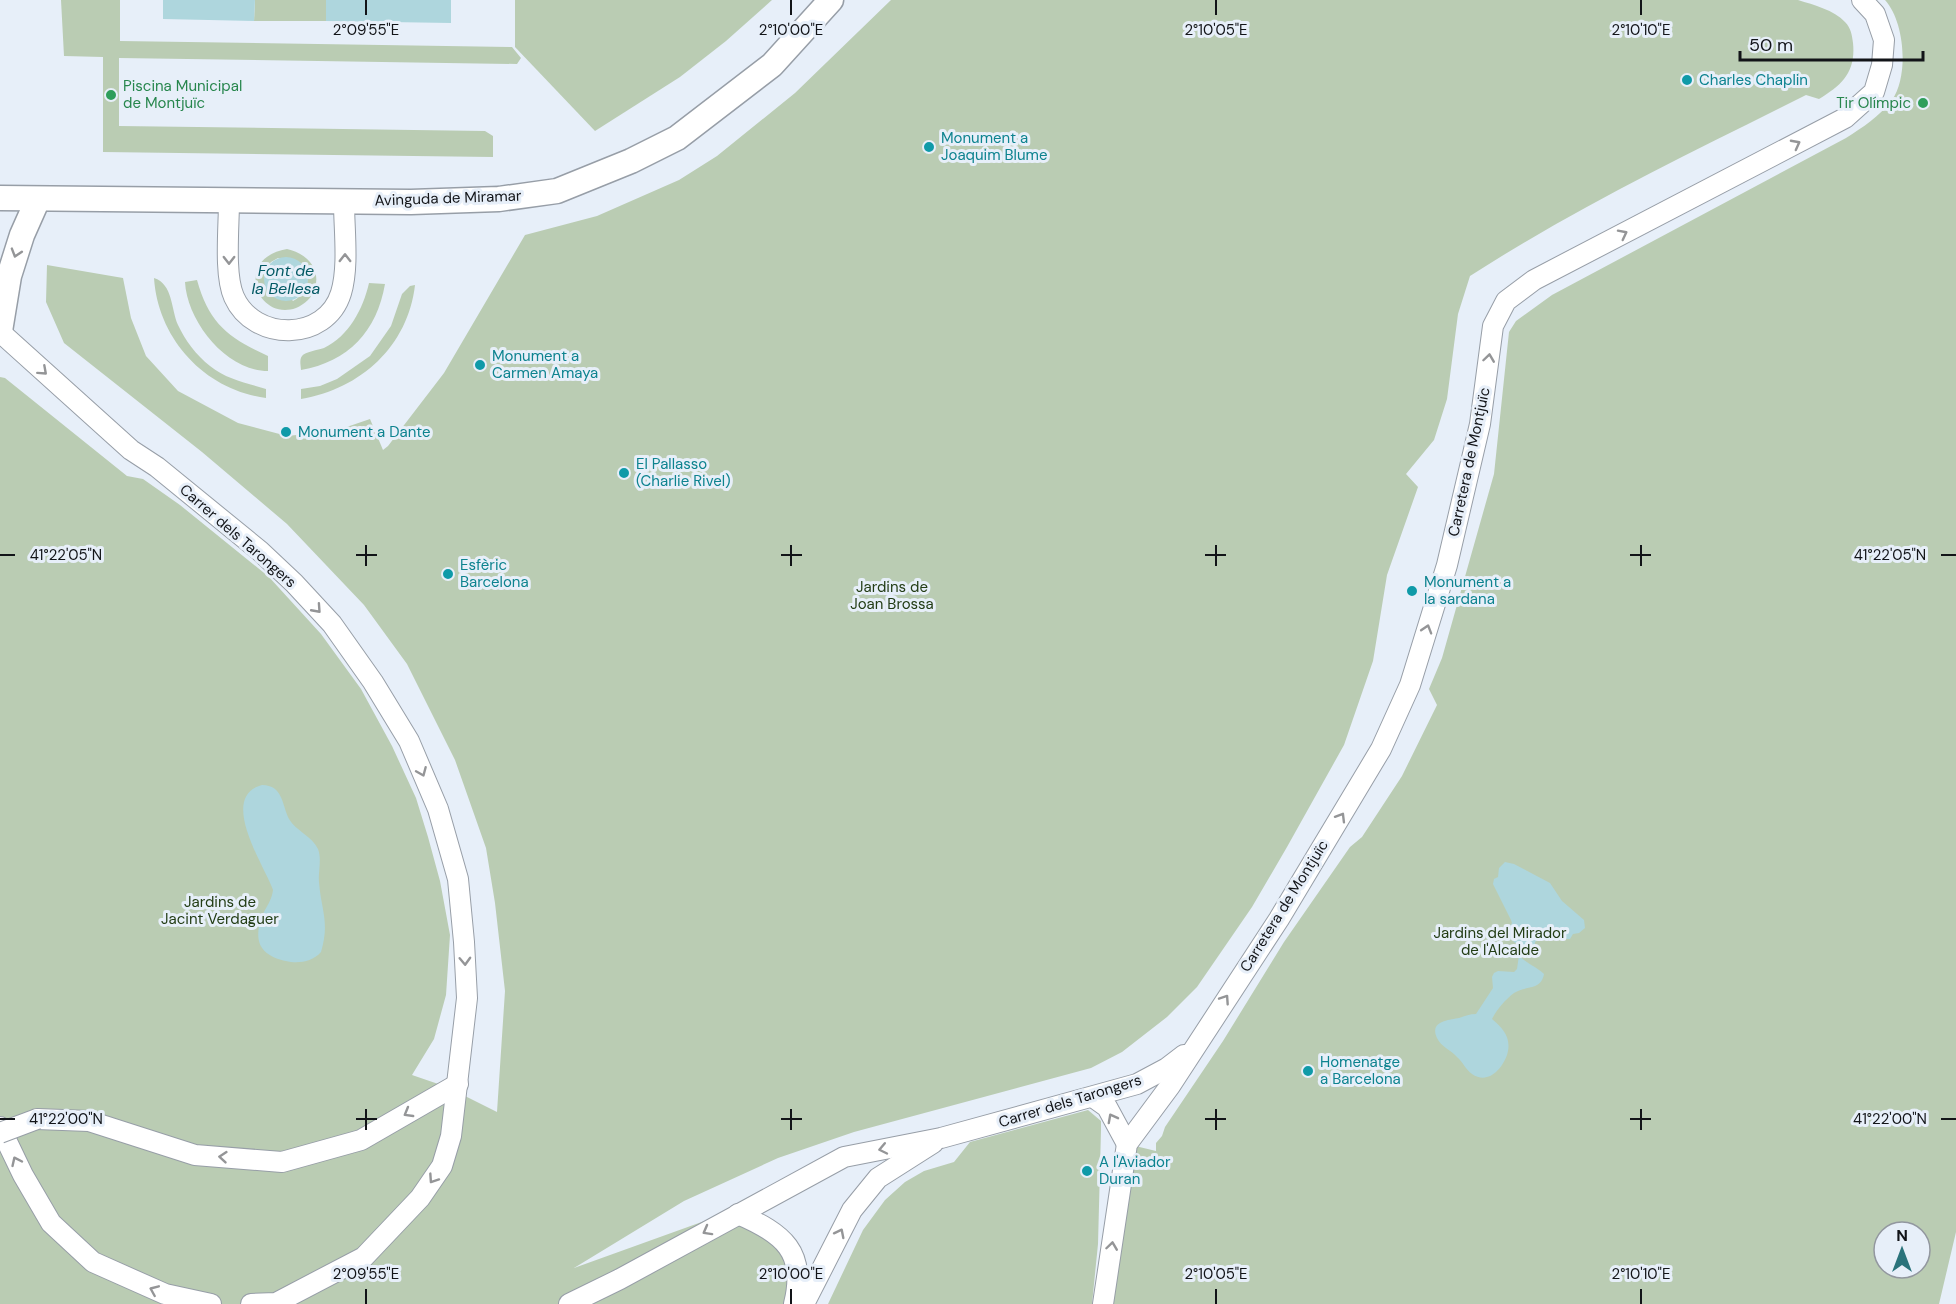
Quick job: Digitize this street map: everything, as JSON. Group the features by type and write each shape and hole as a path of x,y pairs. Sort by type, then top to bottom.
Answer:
{"street":[{"name":"Avinguda de Miramar","path":"0,198 344,202 499,199 557,191 631,161 678,138 772,65 831,0"},
{"name":"Carretera de Montjuïc","path":"1126,1144 1170,1086 1279,919 1381,750 1410,685 1447,565 1480,424 1493,326 1506,301 1534,280 1845,118 1874,92 1882,65 1884,40 1875,14 1862,0"},
{"path":"0,332 9,276 22,235 38,199"},
{"path":"229,201 229,279 234,297 244,313 260,325 279,331 298,330 316,324 331,311 341,295 345,277 344,202"},
{"name":"Carrer dels Tarongers","path":"0,332 131,450 157,467 251,544 294,583 332,624 373,682 409,741 438,809 458,879 467,998 452,1136 442,1167 420,1198 364,1257 276,1303 251,1304"},
{"name":"Carrer dels Tarongers","path":"570,1304 844,1157 940,1138 1137,1084 1167,1068 1193,1048"},
{"path":"0,1133 37,1119 89,1121 195,1155 282,1162 361,1140 458,1084"},
{"path":"1093,1097 1107,1107 1126,1144 1103,1304"},
{"path":"0,1127 23,1175 51,1223 93,1262 165,1294 211,1304"},
{"name":"Carrer dels Tarongers","path":"804,1304 852,1210 878,1178 940,1138"},
{"path":"738,1214 764,1225 787,1246 796,1263 799,1275 794,1304"}],"green space":[{"name":"Piscina Municipal de Montjuïc","path":"61,0 120,0 120,41 512,47 521,58 517,64 119,58 119,126 485,131 493,136 493,157 103,152 103,57 64,56"},
{"path":"255,0 326,0 326,21 254,21"},
{"path":"515,0 772,0 726,41 680,77 595,131 515,47"},
{"name":"Jardins de Joan Brossa","path":"891,0 1798,0 1830,11 1845,22 1852,34 1853,53 1850,70 1846,77 1819,99 1806,95 1678,159 1593,203 1470,276 1458,314 1447,399 1434,440 1406,474 1418,487 1387,575 1373,661 1344,745 1252,907 1197,987 1167,1017 1122,1052 1091,1068 854,1132 778,1158 684,1201 574,1268 743,1205 785,1257 802,1304 0,1304 0,377 5,378 127,476 143,479 180,505 269,577 321,634 361,689 392,746 416,798 440,881 450,935 446,995 434,1039 412,1075 447,1087 497,1112 505,991 486,848 455,760 407,664 364,605 287,524 202,452 64,343 46,302 47,265 123,278 131,318 146,356 178,391 238,423 287,436 335,431 370,419 383,450 444,373 525,235 597,216 679,180 717,156 795,93"},
{"name":"Jardins del Mirador de l'Alcalde","path":"1885,0 1956,0 1956,1232 1939,1304 1103,1304 1127,1144 1156,1151 1156,1143 1165,1127 1223,1041 1284,942 1350,847 1362,837 1402,776 1437,705 1429,689 1442,658 1494,474 1509,332 1516,321 1552,295 1865,126 1892,100 1901,77 1902,49 1897,22"},
{"path":"287,249 294,251 306,258 314,268 316,281 314,292 302,305 282,310 271,306 262,298 257,287 256,275 260,264 270,255","holes":["278,258 304,266 307,276 306,286 302,295 293,301 266,268"]},
{"path":"154,278 160,281 168,291 178,325 200,357 223,374 266,389 266,398 244,393 223,384 205,373 189,358 175,341 165,321 157,300"},
{"path":"197,280 214,318 242,343 268,356 268,371 252,369 238,363 224,353 201,327 187,297 185,282"},
{"path":"369,283 385,284 375,316 358,342 333,360 301,370 302,356 333,343 348,329 359,312"},
{"path":"415,285 411,307 403,327 392,345 378,361 362,375 343,386 301,399 301,389 320,386 337,379 370,356 391,326 402,294 410,286"},
{"path":"1088,1110 1101,1121 1098,1244 1092,1304 828,1304 863,1230 885,1200 905,1182 924,1171 954,1162 970,1142"}],"water":[{"path":"163,0 255,0 254,21 163,19"},
{"path":"326,0 451,0 451,23 326,21"},
{"name":"Font de la Bellesa","path":"286,257 295,258 302,263 307,270 307,288 302,295 295,300 286,301 277,300 270,295 265,288 264,279 265,270 270,263 277,258"},
{"path":"262,785 274,788 278,792 289,819 318,849 325,932 321,952 307,961 291,962 273,957 266,953 259,942 259,926 273,890 248,834 244,818 244,803 249,792"},
{"path":"1505,862 1514,864 1550,883 1562,901 1584,920 1585,928 1573,934 1570,939 1540,938 1535,942 1535,948 1521,946 1514,942 1507,931 1512,923 1511,920 1493,884 1494,879 1498,877 1499,868"},
{"path":"1519,955 1544,974 1540,983 1514,993 1496,1012 1492,1019 1508,1039 1507,1055 1494,1074 1484,1078 1478,1077 1441,1044 1435,1032 1436,1028 1441,1022 1476,1014 1493,988 1494,973 1514,972 1517,969"}],"place":[{"name":"Charles Chaplin","path":"1687,80"},
{"name":"Piscina Municipal de Montjuïc","path":"111,95"},
{"name":"Tir Olímpic","path":"1923,103"},
{"name":"Monument a Joaquim Blume","path":"929,147"},
{"name":"Monument a Carmen Amaya","path":"480,365"},
{"name":"Monument a Dante","path":"286,432"},
{"name":"El Pallasso (Charlie Rivel)","path":"624,473"},
{"name":"Esfèric Barcelona","path":"448,574"},
{"name":"Monument a la sardana","path":"1412,591"},
{"name":"Homenatge a Barcelona","path":"1308,1071"},
{"name":"A l'Aviador Duran","path":"1087,1171"}],"park label":[{"name":"Jardins de Jacint Verdaguer","path":"220,910"}]}
